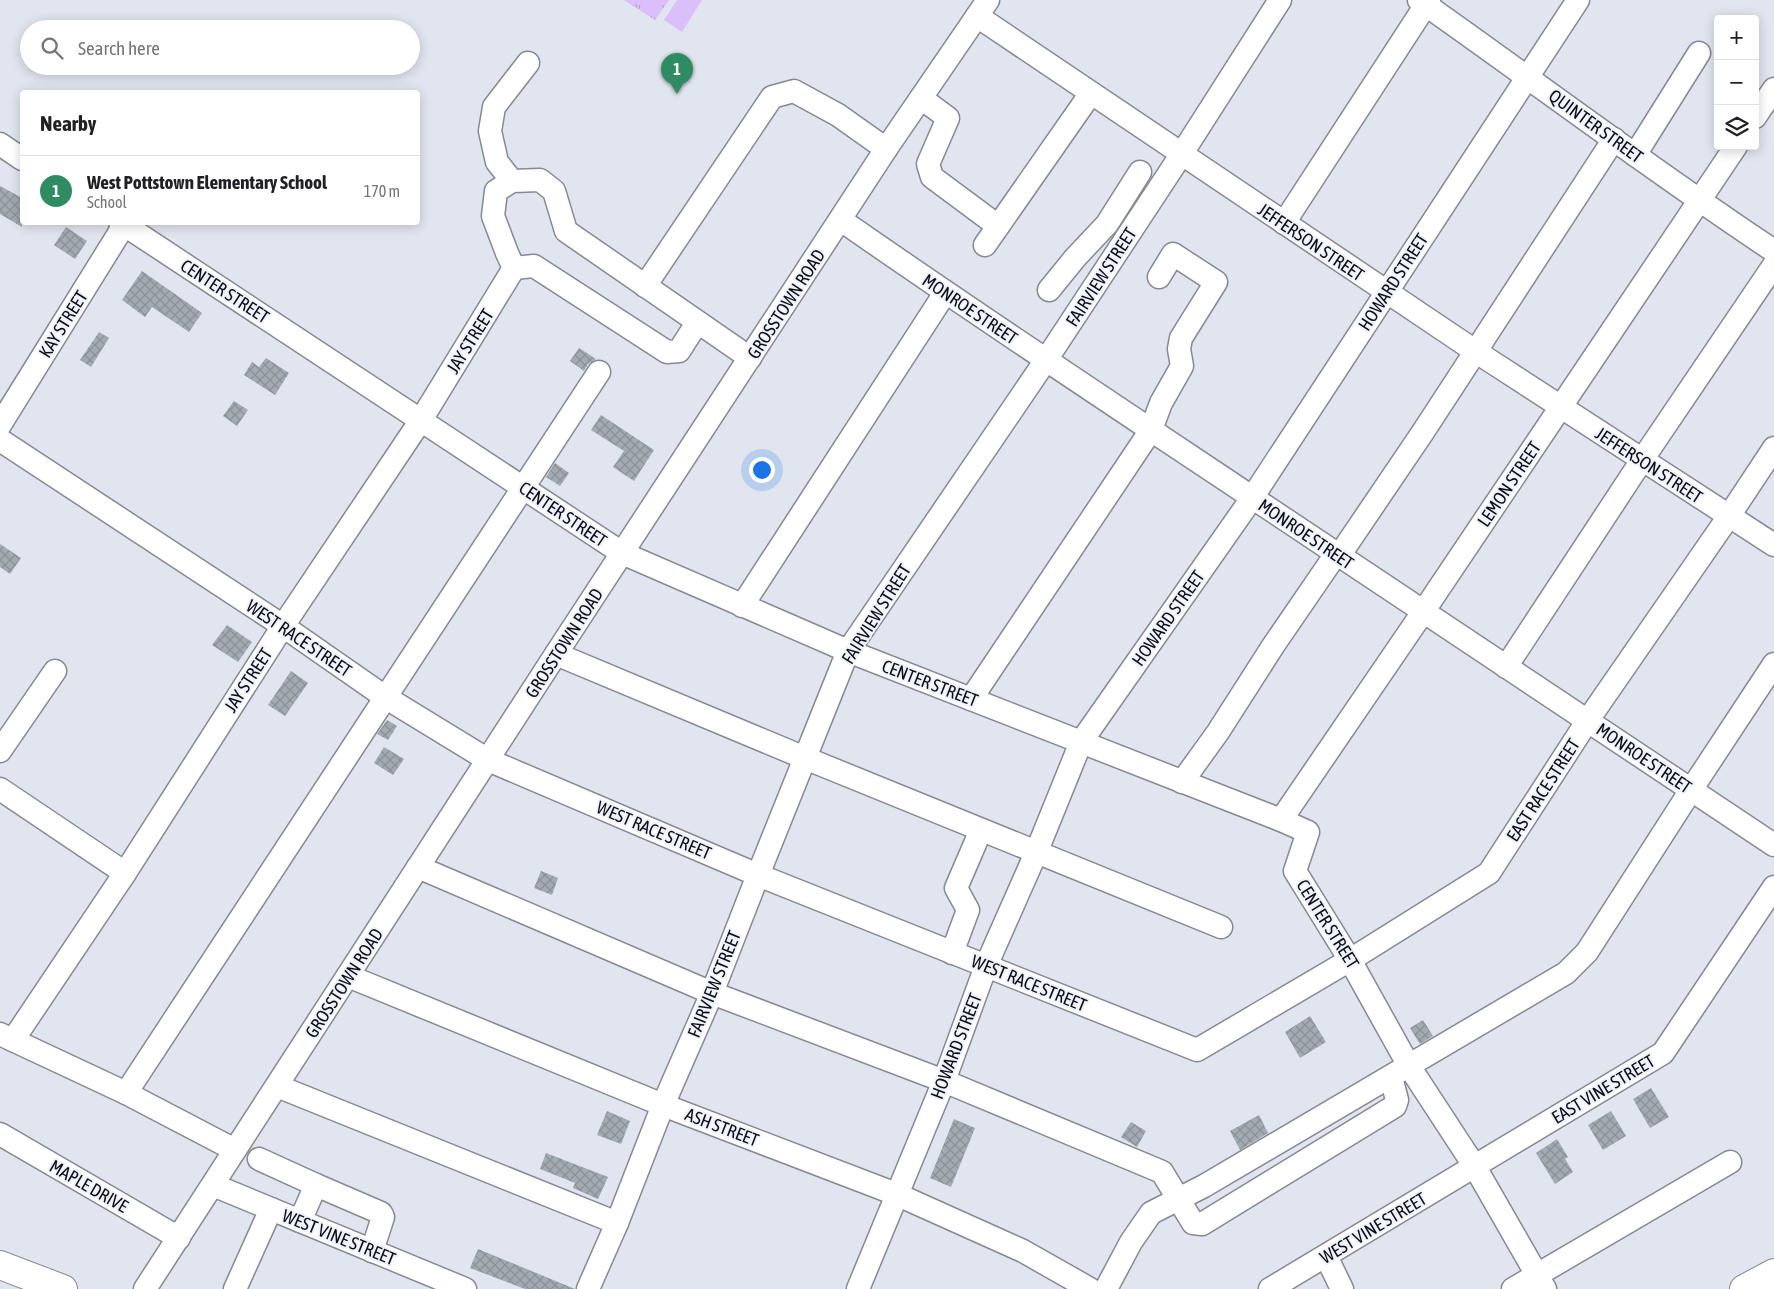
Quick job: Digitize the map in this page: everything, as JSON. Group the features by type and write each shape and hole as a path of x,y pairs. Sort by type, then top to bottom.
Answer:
{"main road":[{"path":"0,1265 63,1289"},
{"path":"1744,1289 1774,1273"}],"street":[{"name":"FAIRVIEW STREET","path":"588,1289 617,1223 663,1104 712,993 848,651 1046,360 1280,0"},
{"name":"HOWARD STREET","path":"858,1289 944,1081 986,966 1036,853 1081,742 1252,498 1578,0"},
{"name":"QUINTER STREET","path":"1425,2 1700,202 1774,250"},
{"path":"1284,223 1425,2"},
{"name":"JEFFERSON STREET","path":"983,8 1091,93 1181,155 1560,408 1774,545"},
{"name":"GROSSTOWN ROAD","path":"145,1289 886,149 983,8"},
{"path":"1635,155 1699,53"},
{"path":"512,181 497,162 490,131 494,107 528,63"},
{"path":"1759,111 1774,89"},
{"path":"645,286 772,97 794,91 838,116 886,149"},
{"path":"985,245 1091,93"},
{"path":"921,98 948,118 928,164 932,177 998,226"},
{"path":"1182,782 1218,732 1273,646 1423,432 1614,139"},
{"path":"0,144 20,158"},
{"name":"LEMON STREET","path":"1281,820 1733,150"},
{"path":"1049,290 1107,224 1140,172"},
{"path":"698,323 678,351 668,352 534,266 514,268 494,216 496,192 512,181 540,180 554,192 566,231 750,358"},
{"name":"MONROE STREET","path":"840,220 945,293 1774,845"},
{"name":"KAY STREET","path":"0,425 123,225"},
{"name":"CENTER STREET","path":"127,225 622,554 848,651 1308,832 1295,871 1350,960 1400,1072 1475,1167 1541,1282"},
{"path":"1093,238 1117,252"},
{"path":"971,699 1151,430 1161,403 1182,366 1179,349 1181,338 1216,282 1173,254 1158,277"},
{"path":"1506,667 1642,460 1774,265"},
{"name":"JAY STREET","path":"6,1037 125,873 283,626 421,420 514,268"},
{"path":"742,606 945,293"},
{"path":"126,1093 599,372"},
{"name":"WEST RACE STREET","path":"0,440 283,626 385,697 488,760 758,875 1197,1050 1350,960"},
{"name":"EAST RACE STREET","path":"1350,960 1489,873 1588,720 1774,448"},
{"path":"556,654 1036,853 1221,927"},
{"path":"1106,1289 1131,1242 1151,1213 1204,1186 1566,974 1587,952 1774,664"},
{"path":"0,751 55,671"},
{"path":"0,789 125,873"},
{"path":"952,953 968,910 956,888 981,830"},
{"path":"418,867 712,993 944,1081 1162,1172 1194,1223 1202,1224 1394,1106 1397,1100 1400,1072"},
{"name":"EAST VINE STREET","path":"1475,1167 1663,1053 1774,887"},
{"name":"ASH STREET","path":"348,976 663,1104 896,1194 1023,1250 1090,1289"},
{"path":"6,1037 126,1093 235,1150"},
{"path":"277,1086 617,1223"},
{"name":"MAPLE DRIVE","path":"0,1134 179,1238"},
{"path":"259,1159 381,1213 383,1217 372,1250"},
{"path":"1513,1289 1541,1282 1730,1162"},
{"name":"WEST VINE STREET","path":"1270,1289 1475,1167"},
{"name":"WEST VINE STREET","path":"213,1185 465,1289"},
{"path":"300,1221 316,1185"},
{"path":"235,1289 271,1209"},
{"path":"1326,1256 1342,1289"}],"green space":[{"path":"624,0 669,0 655,20"},
{"path":"677,0 702,0 682,32 664,20"}],"building":[{"path":"0,186 20,197 20,225 22,227 0,214"},
{"path":"66,227 87,241 75,259 54,245"},
{"path":"142,271 202,313 189,332 152,307 145,317 122,300"},
{"path":"99,332 109,338 91,367 80,360"},
{"path":"579,348 596,359 588,364 584,371 570,361"},
{"path":"266,358 289,373 275,395 244,375 252,362 259,367"},
{"path":"234,401 248,410 237,426 223,416"},
{"path":"601,415 654,450 634,481 613,467 624,451 591,430"},
{"path":"555,463 569,473 560,486 546,477"},
{"path":"0,544 21,558 10,574 0,567"},
{"path":"227,625 252,642 238,662 212,645"},
{"path":"291,671 308,683 285,716 268,705"},
{"path":"387,720 397,726 388,740 377,734"},
{"path":"384,747 404,759 393,775 374,763"},
{"path":"541,871 558,878 552,895 534,888"},
{"path":"1310,1016 1326,1042 1300,1058 1285,1032"},
{"path":"1423,1020 1433,1036 1420,1044 1410,1028"},
{"path":"1651,1088 1669,1117 1650,1128 1633,1099"},
{"path":"607,1111 630,1121 621,1144 597,1135"},
{"path":"1611,1111 1626,1136 1603,1150 1588,1125"},
{"path":"1259,1115 1268,1133 1240,1150 1230,1131"},
{"path":"954,1119 975,1128 951,1187 930,1178"},
{"path":"1131,1122 1146,1131 1137,1147 1121,1137"},
{"path":"1557,1139 1568,1157 1565,1159 1573,1172 1555,1184 1536,1153"},
{"path":"546,1153 608,1177 598,1199 573,1188 575,1183 540,1169"},
{"path":"478,1249 575,1289 525,1289 470,1268"}],"place":[{"name":"West Pottstown Elementary School","path":"677,94"}]}
